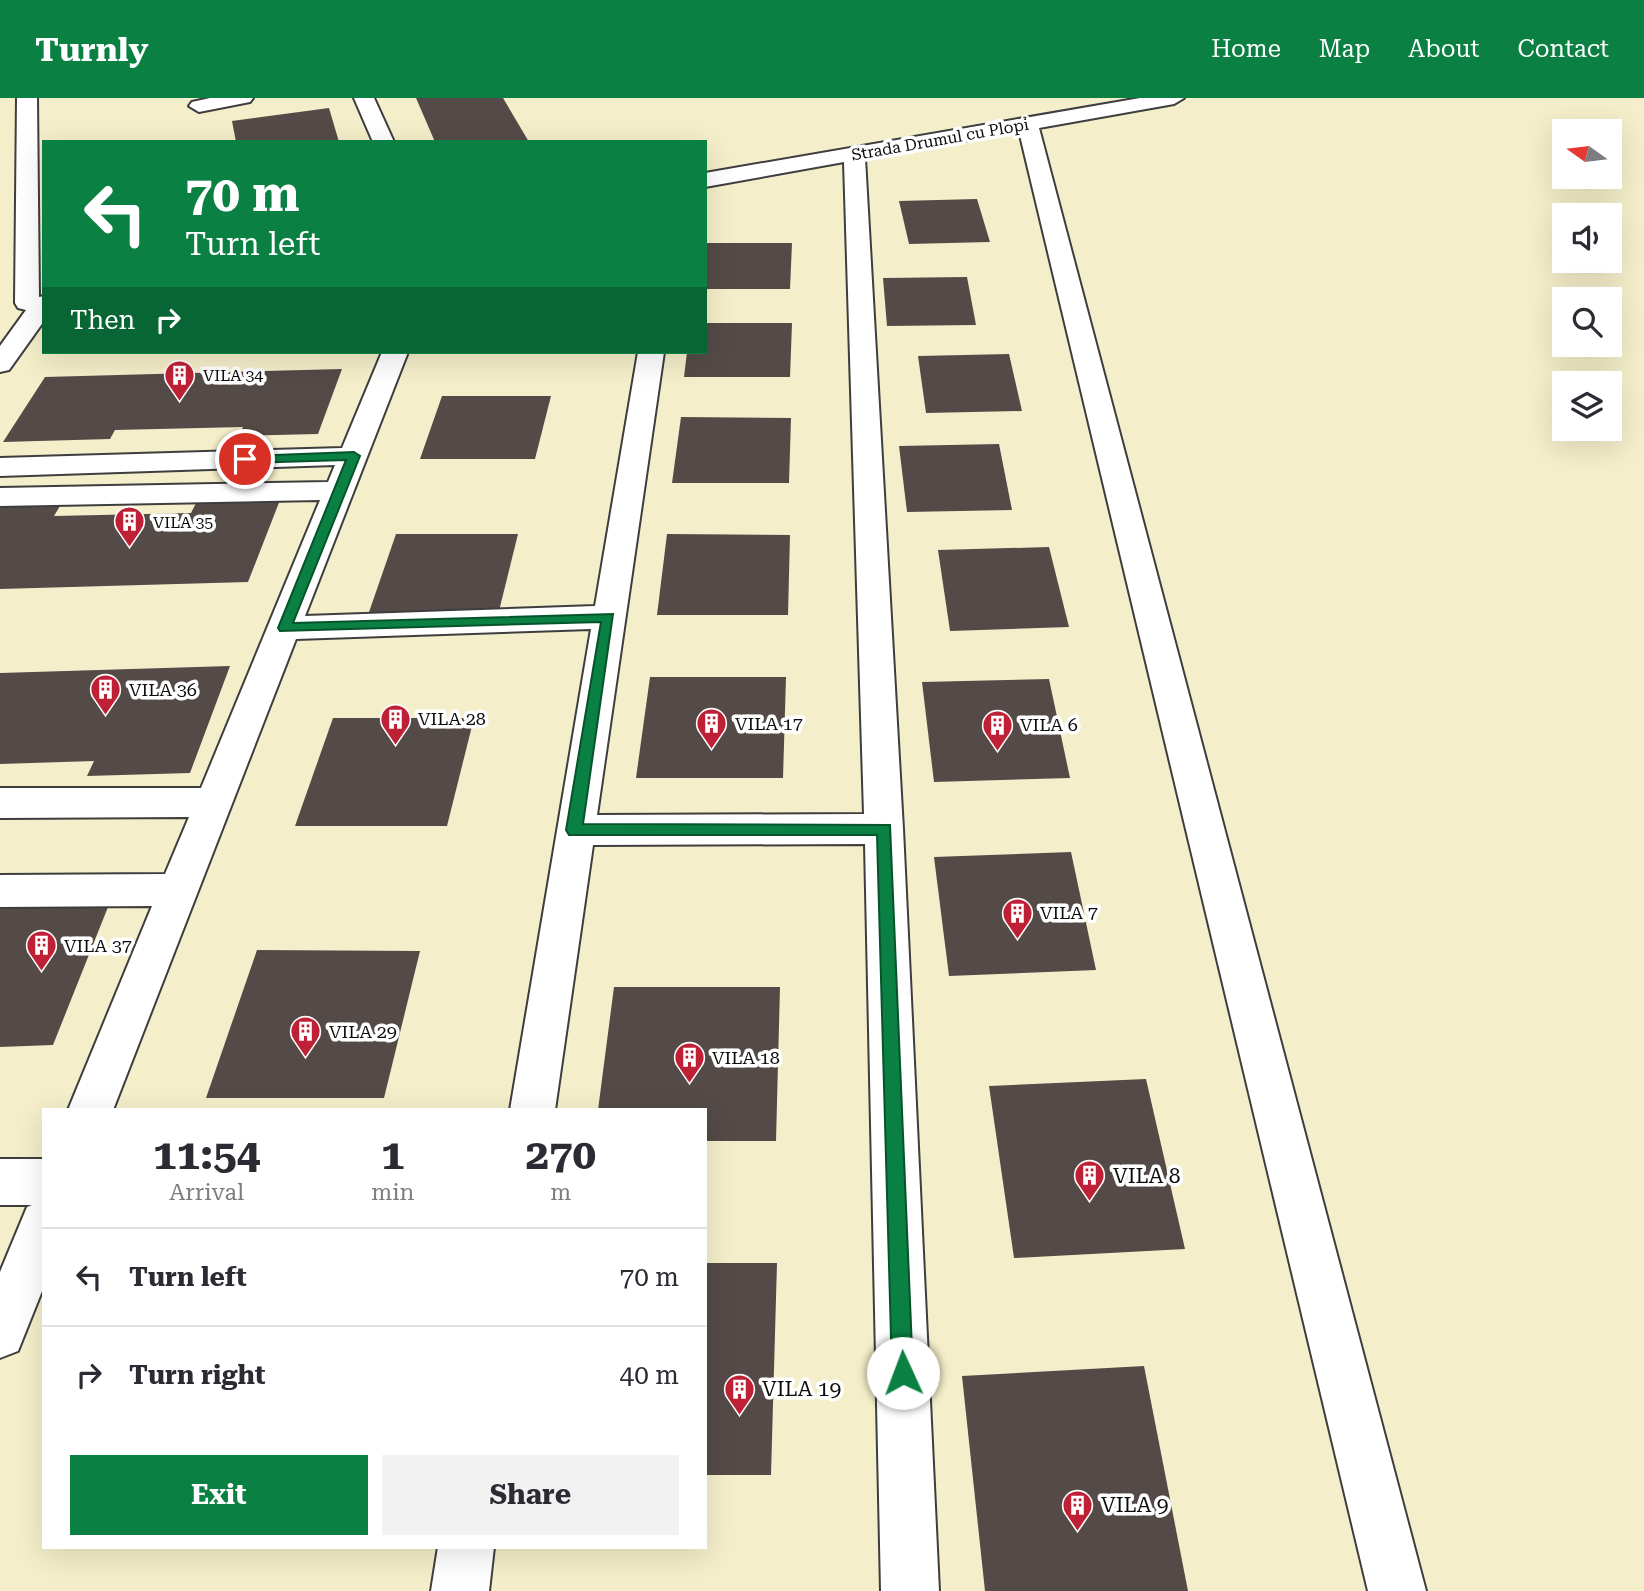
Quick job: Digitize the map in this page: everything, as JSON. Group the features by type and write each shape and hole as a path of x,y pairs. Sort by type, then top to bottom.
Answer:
{"street":[{"path":"0,364 38,302 27,98"},
{"path":"199,106 243,98"},
{"path":"364,98 383,140"},
{"name":"Strada Drumul cu Plopi","path":"707,180 1174,98"},
{"path":"1028,124 1397,1591"},
{"path":"854,154 884,829 910,1591"},
{"path":"0,307 38,302"},
{"path":"91,1108 394,354"},
{"path":"532,1108 651,354"},
{"path":"0,467 354,456"},
{"path":"0,497 339,491"},
{"path":"284,628 608,617"},
{"path":"0,803 215,802"},
{"path":"574,830 884,829"},
{"path":"0,891 179,890"},
{"path":"0,1182 42,1181"},
{"path":"0,1333 42,1229"},
{"path":"460,1591 466,1549"}],"shaded area":[{"path":"0,98 1644,98 1644,1591 0,1591"}],"building":[{"path":"416,98 503,98 528,140 434,140"},
{"path":"329,108 338,140 236,140 232,121"},
{"path":"977,199 990,242 909,244 899,201"},
{"path":"707,243 792,243 790,289 707,289"},
{"path":"967,277 976,325 887,326 883,278"},
{"path":"707,323 792,323 790,377 684,377 687,354 707,354"},
{"path":"1009,354 1022,411 926,413 918,356"},
{"name":"VILA 34","path":"342,369 318,434 239,436 243,427 115,430 110,439 3,442 45,377"},
{"path":"442,396 551,396 535,459 420,459"},
{"path":"681,417 791,418 789,483 672,483"},
{"path":"999,444 1012,510 907,512 899,446"},
{"name":"VILA 35","path":"280,500 248,582 0,589 0,507 60,506 54,516 191,513 196,503"},
{"path":"396,534 518,534 498,615 368,615"},
{"path":"667,534 790,535 788,615 657,615"},
{"path":"1049,547 1069,627 950,631 938,550"},
{"name":"VILA 36","path":"230,666 190,773 87,776 94,761 0,764 0,673"},
{"name":"VILA 17","path":"650,677 786,677 783,778 636,778"},
{"name":"VILA 6","path":"1049,679 1070,778 934,782 922,682"},
{"name":"VILA 28","path":"333,718 474,718 447,826 295,826"},
{"name":"VILA 7","path":"1071,852 1096,970 949,976 934,857"},
{"name":"VILA 37","path":"112,897 53,1045 0,1047 0,900"},
{"name":"VILA 29","path":"257,950 420,951 384,1098 206,1098"},
{"name":"VILA 18","path":"614,987 780,987 776,1141 707,1141 707,1108 598,1108"},
{"name":"VILA 8","path":"1146,1079 1185,1249 1014,1258 989,1086"},
{"name":"VILA 19","path":"707,1263 777,1263 771,1475 707,1475"},
{"name":"VILA 9","path":"1144,1366 1188,1591 985,1591 962,1376"}],"place":[{"name":"VILA 34","path":"180,402"},
{"name":"VILA 35","path":"130,549"},
{"name":"VILA 36","path":"106,717"},
{"name":"VILA 28","path":"395,746"},
{"name":"VILA 17","path":"712,751"},
{"name":"VILA 6","path":"997,752"},
{"name":"VILA 7","path":"1017,940"},
{"name":"VILA 37","path":"41,973"},
{"name":"VILA 29","path":"306,1059"},
{"name":"VILA 18","path":"689,1085"},
{"name":"VILA 8","path":"1090,1203"},
{"name":"VILA 19","path":"739,1416"},
{"name":"VILA 9","path":"1078,1532"}],"route":[{"path":"245,459 354,456 284,628 608,617 574,830 884,829 903,1373"}]}
